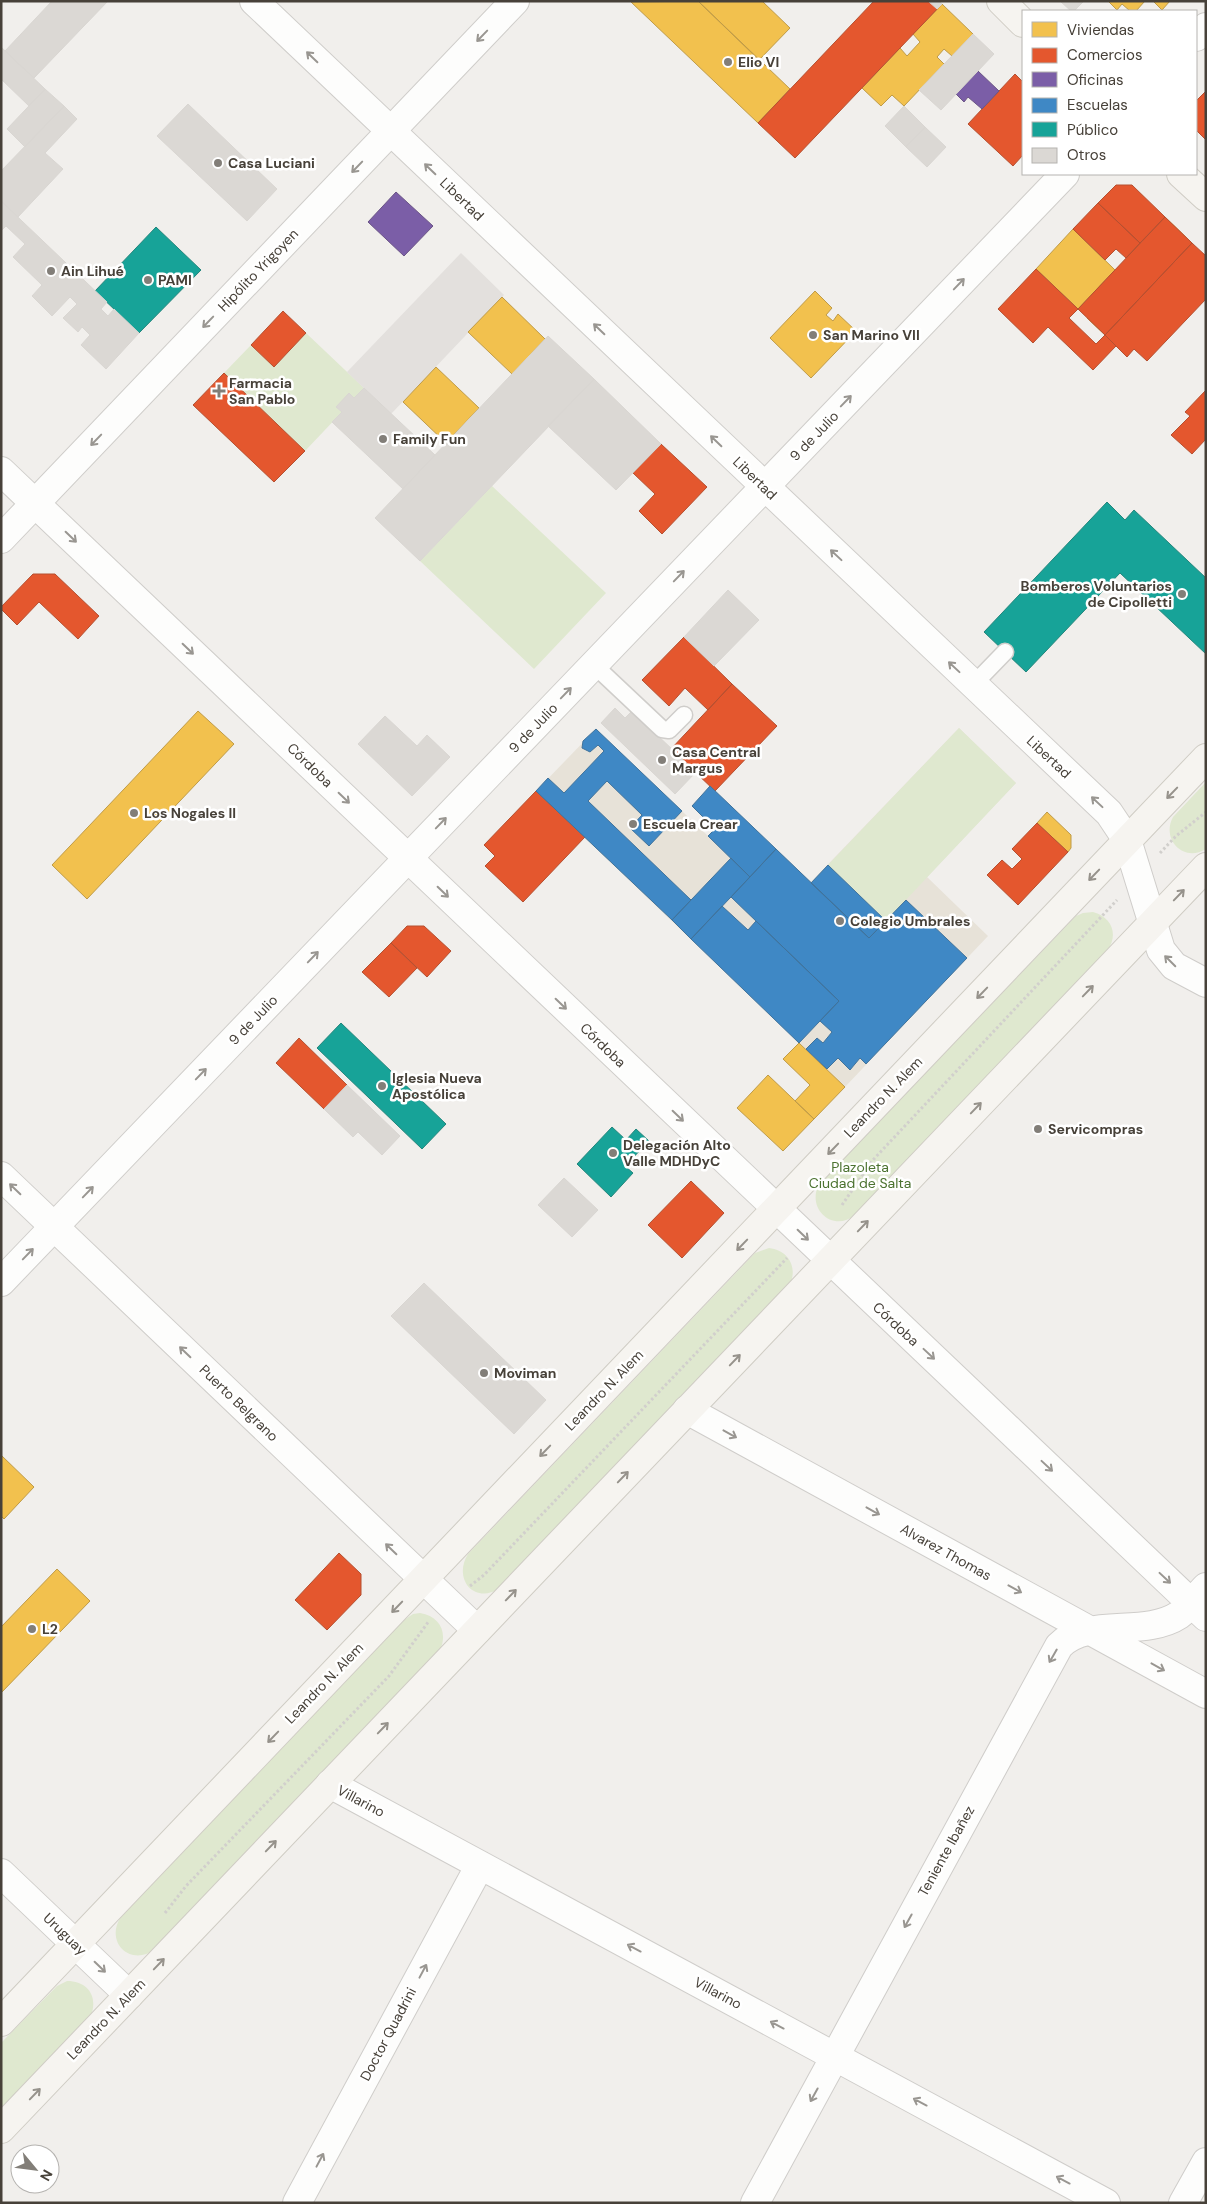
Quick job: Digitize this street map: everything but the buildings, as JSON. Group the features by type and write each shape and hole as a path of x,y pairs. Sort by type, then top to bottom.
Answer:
{"main road":[{"path":"1001,1 1022,22"},
{"path":"1182,175 1206,197"},
{"name":"Leandro N. Alem","path":"1,2022 1206,758"},
{"name":"Leandro N. Alem","path":"1,2129 1206,867"}],"street":[{"name":"Libertad","path":"254,1 1109,813 1127,840 1161,950 1168,961 1206,983"},
{"name":"Hipólito Yrigoyen","path":"1,539 515,1"},
{"path":"1197,36 1206,27"},
{"name":"9 de Julio","path":"1,1282 1064,175"},
{"name":"Córdoba","path":"1,471 830,1261 1201,1602"},
{"name":"Puerto Belgrano","path":"1,1176 477,1630"},
{"name":"Alvarez Thomas","path":"687,1410 1206,1694"},
{"name":"Teniente Ibañez","path":"755,2203 1059,1646 1073,1634 1150,1625 1166,1621 1201,1602"},
{"name":"Villarino","path":"330,1784 1106,2203"},
{"name":"Doctor Quadrini","path":"297,2203 480,1865"},
{"name":"Uruguay","path":"1,1873 129,1995"},
{"path":"1183,2203 1206,2162"}],"lane":[{"path":"974,685 1005,652"},
{"path":"594,665 662,729 669,730 684,715"}],"path":[{"path":"1171,841 1206,812"},
{"path":"837,1210 872,1161 1103,916"},
{"path":"469,1587 484,1575 788,1257"},
{"path":"162,1918 186,1886 389,1676 423,1628 434,1618"}],"shaded area":[{"path":"461,253 504,295 391,414 347,372"},
{"name":"Colegio Umbrales","path":"959,728 1016,783 927,877 988,936 845,1087 536,791 596,729 750,876 776,849 811,882"}],"green space":[{"path":"306,333 364,388 354,398 336,407 342,412 305,451 224,373 251,345 274,366"},
{"path":"492,486 606,593 534,669 420,561"},
{"path":"959,728 1016,783 886,921 828,865"},
{"path":"1206,782 1206,849 1197,853 1182,851 1172,840 1170,825 1173,817"},
{"name":"Plazoleta Ciudad de Salta","path":"1093,912 1100,914 1112,927 1113,939 1107,951 855,1215 847,1220 838,1221 824,1216 816,1202 819,1184 1076,916"},
{"path":"769,1248 781,1252 789,1259 793,1270 791,1282 499,1589 490,1593 481,1593 474,1591 468,1586 464,1580 463,1572 468,1554 755,1253"},
{"path":"420,1613 433,1618 440,1626 443,1637 440,1650 155,1949 146,1954 138,1955 130,1954 123,1950 118,1944 116,1936 116,1928 120,1918 404,1620 413,1614"},
{"path":"67,1981 81,1984 90,1992 93,2004 90,2018 1,2111 1,2043 57,1986"}],"place":[{"name":"Elio VI","path":"728,62"},
{"name":"Casa Luciani","path":"218,163"},
{"name":"Ain Lihué","path":"51,271"},
{"name":"PAMI","path":"148,280"},
{"name":"San Marino VII","path":"813,335"},
{"name":"Farmacia San Pablo","path":"219,391"},
{"name":"Family Fun","path":"383,439"},
{"name":"Bomberos Voluntarios de Cipolletti","path":"1182,594"},
{"name":"Casa Central Margus","path":"662,760"},
{"name":"Los Nogales II","path":"134,813"},
{"name":"Escuela Crear","path":"633,824"},
{"name":"Colegio Umbrales","path":"840,921"},
{"name":"Iglesia Nueva Apostólica","path":"382,1086"},
{"name":"Servicompras","path":"1038,1129"},
{"name":"Delegación Alto Valle MDHDyC","path":"613,1153"},
{"name":"Moviman","path":"484,1373"},
{"name":"L2","path":"32,1629"}]}
